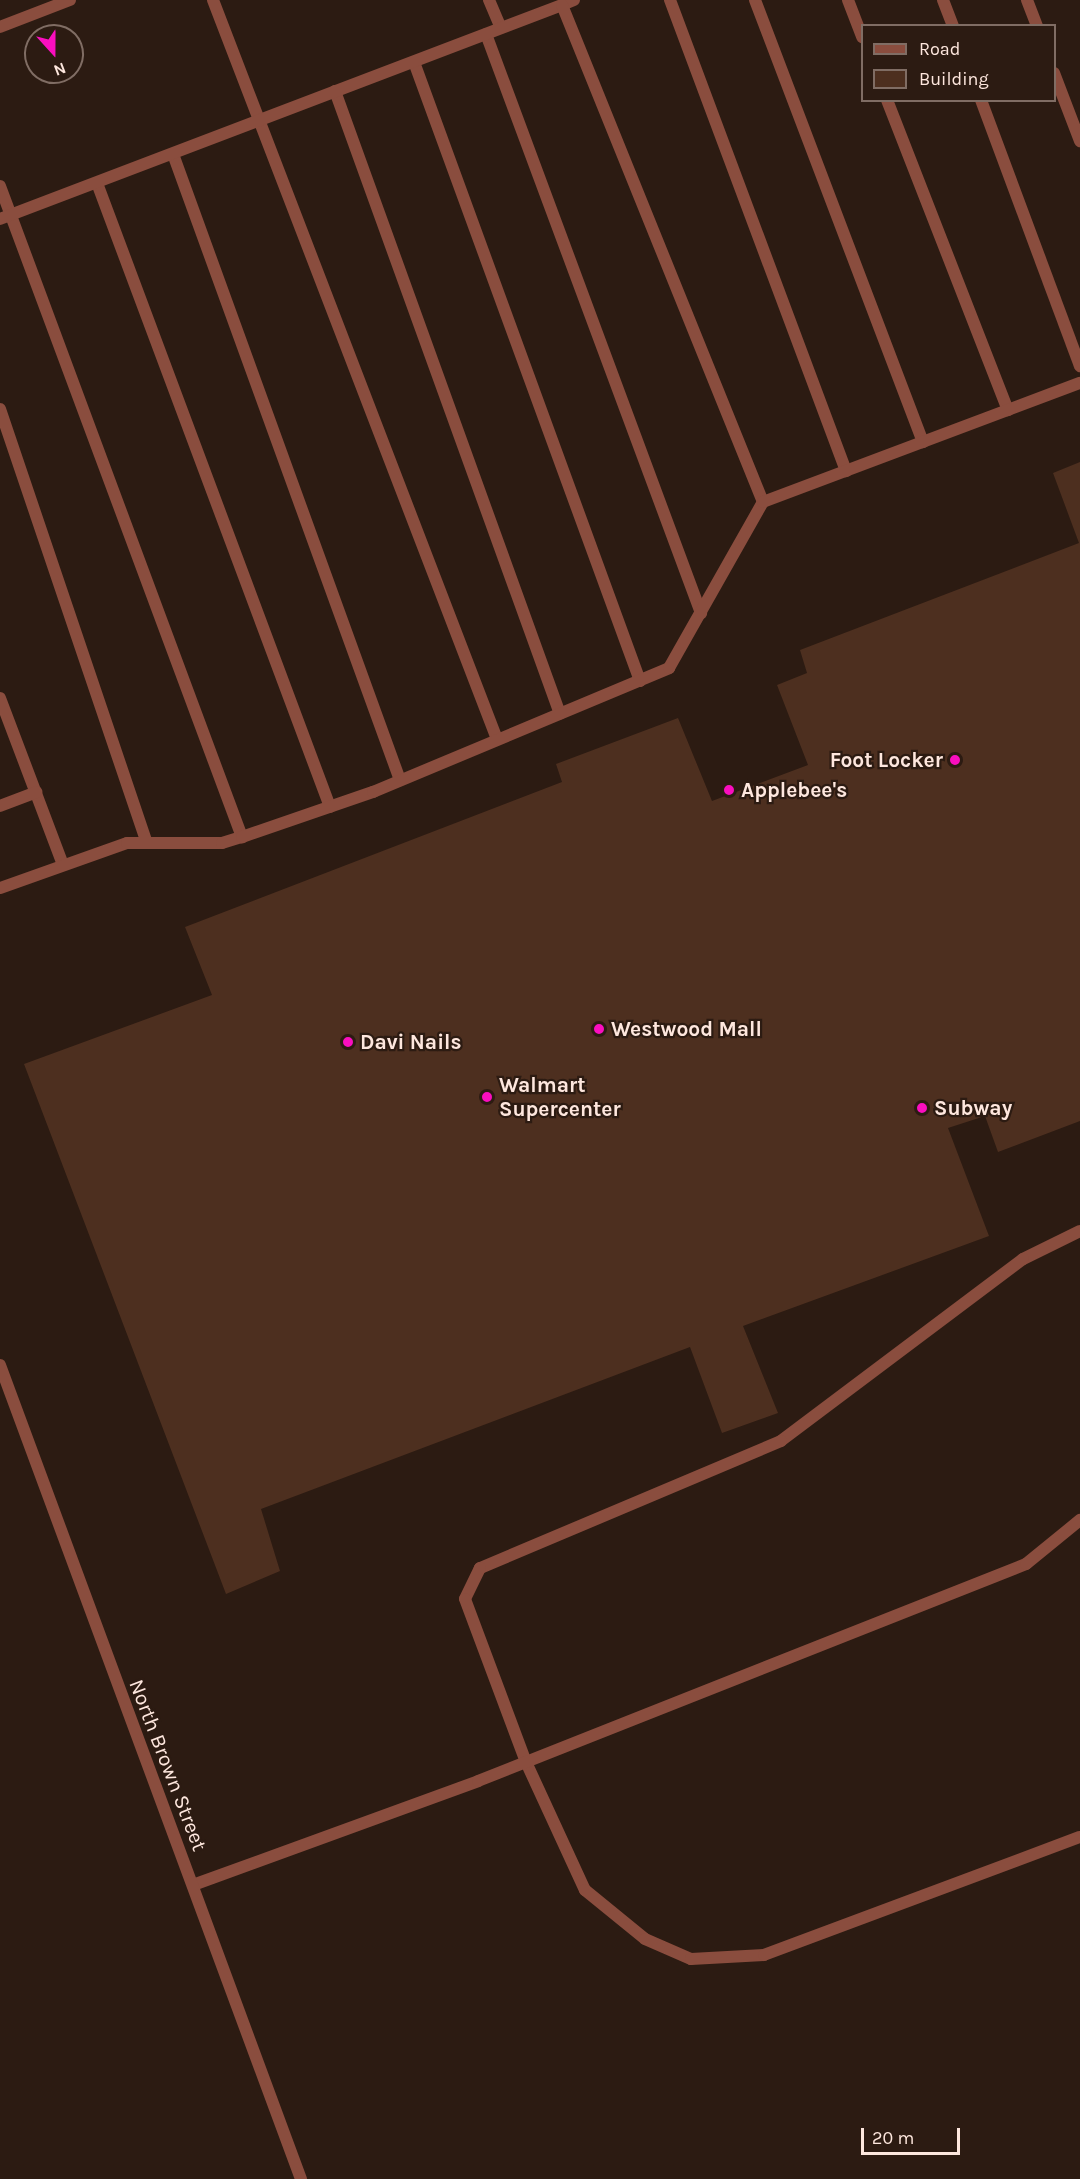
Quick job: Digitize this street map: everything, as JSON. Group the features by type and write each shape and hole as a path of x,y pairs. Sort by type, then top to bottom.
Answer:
{"street":[{"path":"0,27 70,0"},
{"path":"213,0 497,739"},
{"path":"489,0 501,28"},
{"path":"670,0 846,471"},
{"path":"755,0 923,442"},
{"path":"848,0 861,34"},
{"path":"943,0 952,24"},
{"path":"1027,0 1036,24"},
{"path":"6,217 414,62 563,1 763,502"},
{"path":"486,34 701,613"},
{"path":"414,62 640,681"},
{"path":"1056,78 1080,141"},
{"path":"335,91 560,714"},
{"path":"888,102 1008,410"},
{"path":"982,102 1080,366"},
{"path":"173,154 400,780"},
{"path":"97,183 330,807"},
{"path":"0,186 6,217 242,837"},
{"path":"0,888 126,843 222,843 242,837 400,780 669,668 763,502 1080,383"},
{"path":"0,409 147,843"},
{"path":"0,698 63,866"},
{"path":"0,806 36,792"},
{"path":"1080,1231 1023,1259 781,1441 480,1568 465,1599 526,1762 585,1890 645,1939 691,1959 764,1955 1080,1837"},
{"name":"North Brown Street","path":"0,1365 301,2179"},
{"path":"193,1885 526,1762 1026,1564 1080,1520"}],"building":[{"name":"Westwood Mall","path":"1080,462 1080,1121 998,1152 985,1116 948,1128 989,1236 743,1326 778,1413 722,1433 690,1347 261,1509 280,1571 226,1594 24,1064 212,995 185,927 562,782 556,764 678,718 712,801 808,765 777,685 807,673 800,650 1079,543 1053,473"}],"place":[{"name":"Foot Locker","path":"955,760"},
{"name":"Applebee's","path":"729,790"},
{"name":"Westwood Mall","path":"599,1029"},
{"name":"Davi Nails","path":"348,1042"},
{"name":"Walmart Supercenter","path":"487,1097"},
{"name":"Subway","path":"922,1108"}]}
